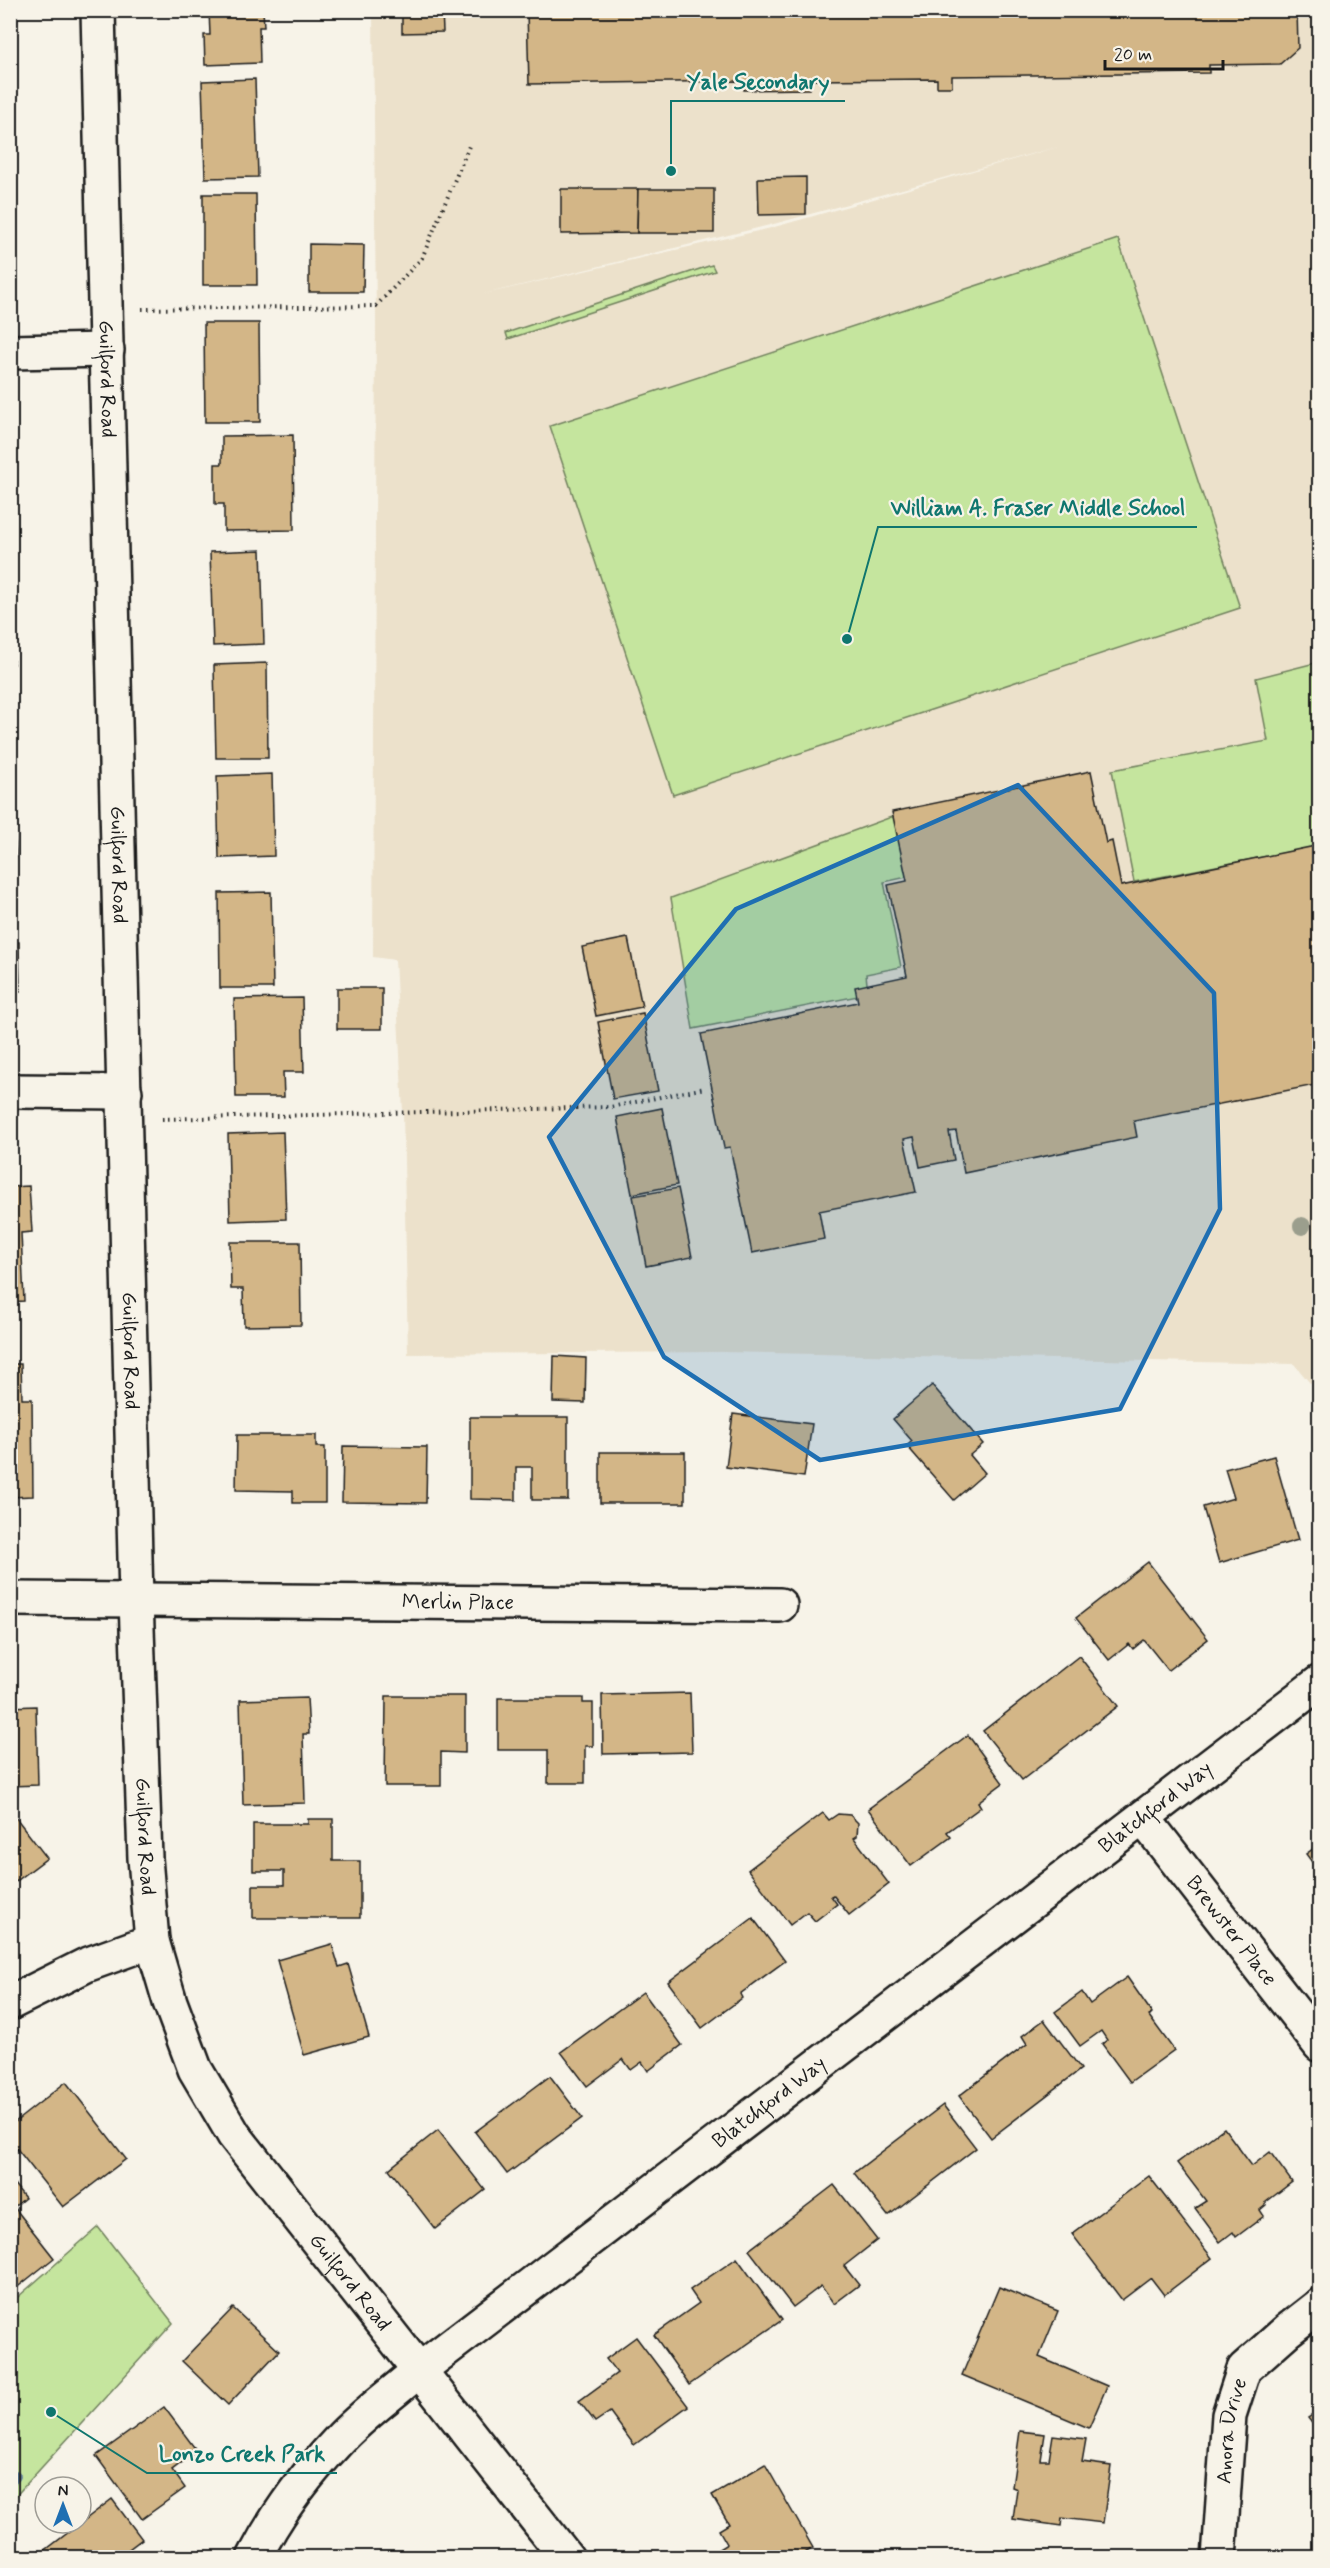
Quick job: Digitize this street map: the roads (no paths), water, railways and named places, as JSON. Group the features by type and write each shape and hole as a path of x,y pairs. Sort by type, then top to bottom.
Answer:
{"street":[{"name":"Guilford Road","path":"98,10 136,1600 145,1858 152,1941 170,2002 195,2069 234,2135 567,2558"},
{"path":"10,352 107,350"},
{"path":"10,1091 125,1106"},
{"name":"Merlin Place","path":"10,1599 780,1605"},
{"name":"Blatchford Way","path":"254,2558 267,2532 299,2485 339,2439 418,2371 1144,1819 1320,1682"},
{"name":"Brewster Place","path":"1144,1819 1320,2045"},
{"path":"10,2003 86,1965 152,1941"},
{"name":"Anora Drive","path":"1219,2558 1229,2415 1244,2369 1287,2330 1320,2305"}],"waterway":[{"path":"10,2481 15,2476"}],"place":[{"name":"Yale Secondary","path":"671,171"},
{"name":"William A. Fraser Middle School","path":"847,639"},
{"name":"Lonzo Creek Park","path":"51,2412"}]}
